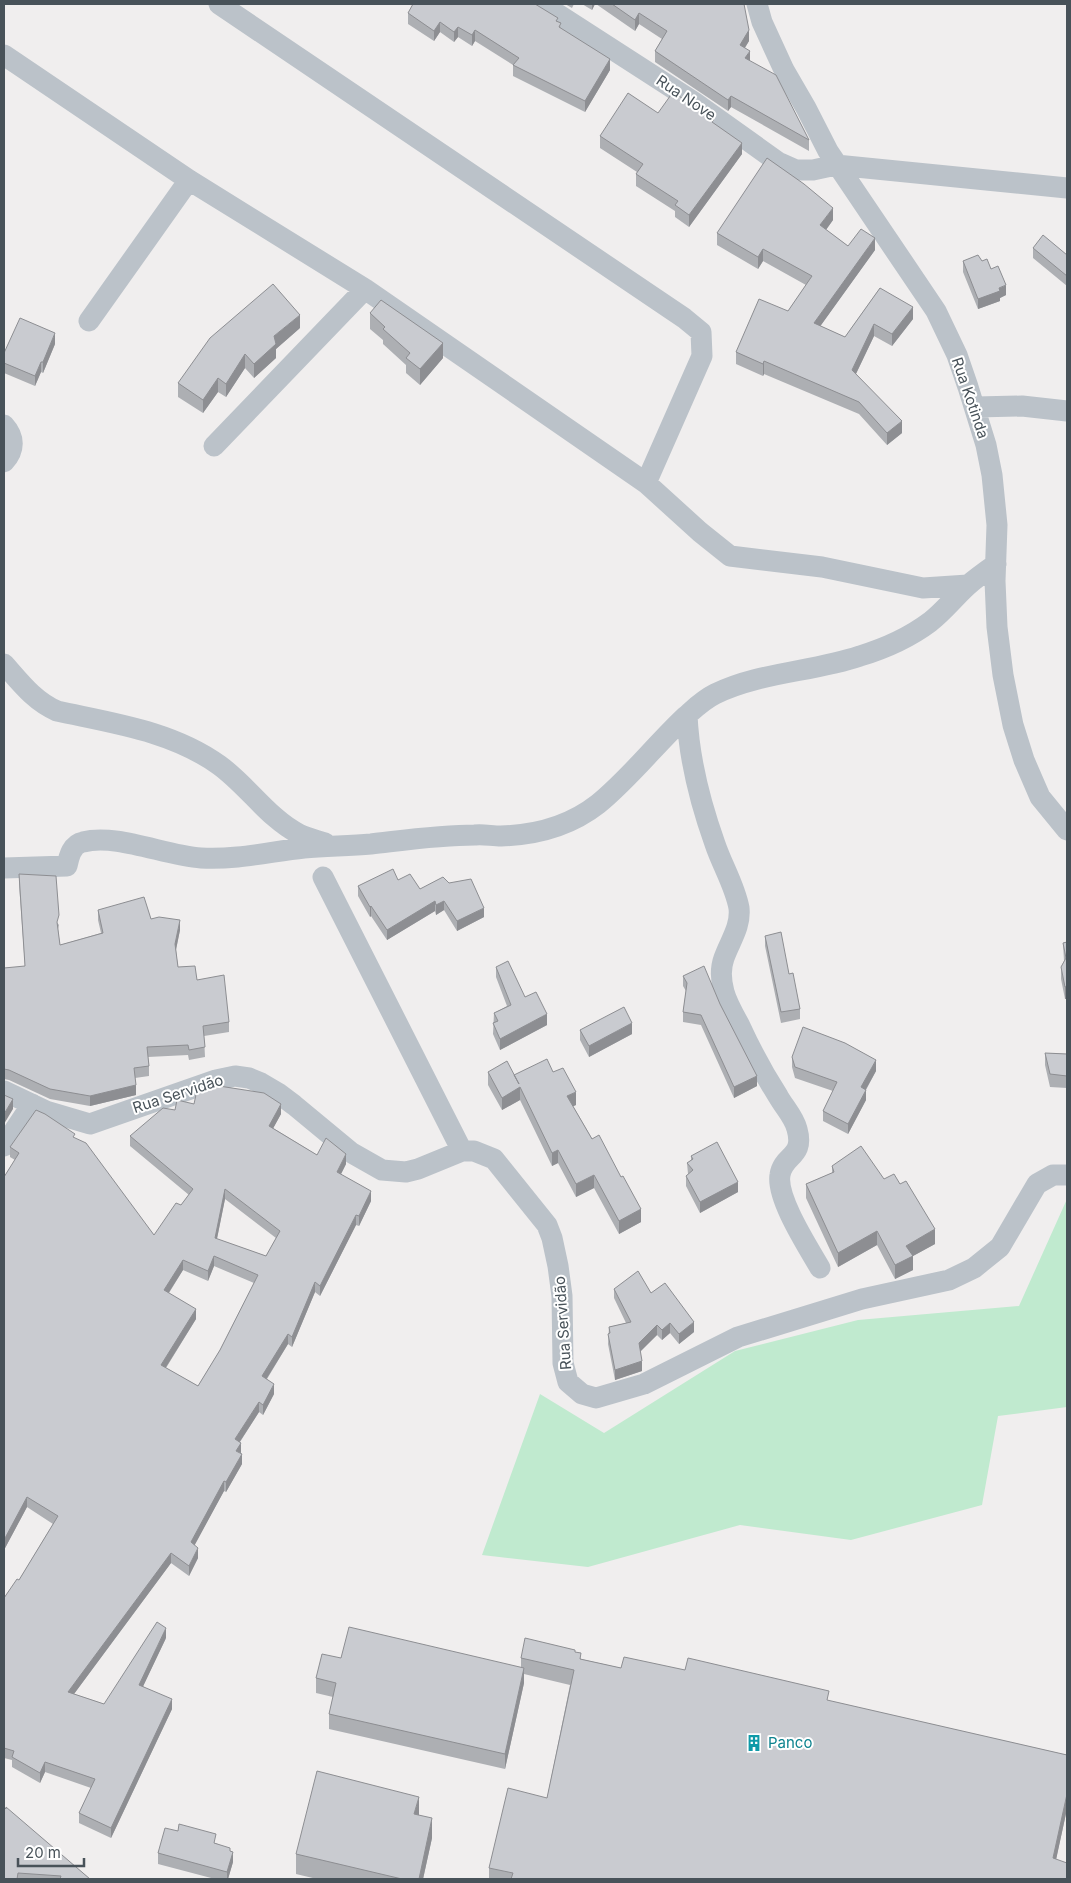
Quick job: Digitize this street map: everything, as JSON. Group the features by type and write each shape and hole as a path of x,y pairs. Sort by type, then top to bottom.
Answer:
{"street":[{"path":"219,4 684,318 701,332 702,356 646,483"},
{"name":"Rua Nove","path":"542,4 694,102 778,162 796,170 813,170 836,165 1067,188"},
{"name":"Rua Kotinda","path":"757,4 762,22 784,70 836,165 899,254 936,311 956,355 976,407 992,475 997,525 995,581 997,627 1003,675 1013,725 1024,760 1040,797 1067,830"},
{"path":"4,55 189,180 365,289 646,483 700,532 730,556 822,567 923,588 968,585"},
{"path":"89,321 189,180"},
{"path":"214,446 365,289"},
{"path":"976,407 1022,406 1067,411"},
{"path":"4,425 12,440 12,450 4,462"},
{"path":"4,868 67,866 71,852 77,845 82,842 94,841 120,843 196,858 217,859 239,858 302,848 360,845 416,838 474,834 500,836 545,831 583,814 598,804 687,715 699,704 714,695 735,686 767,677 832,665 863,656 902,638 929,622 968,585 996,564"},
{"path":"4,664 32,695 50,708 150,732 184,744 234,777 267,810 299,834 334,846"},
{"path":"687,715 688,743 700,794 715,846 738,907 739,921 723,959 721,973 724,993 752,1050 796,1125 800,1138 798,1149 783,1167 780,1176 781,1192 790,1214 820,1268"},
{"path":"323,877 462,1151"},
{"name":"Rua Servidão","path":"32,1104 58,1115 90,1124 187,1089 235,1076 248,1078 278,1092 352,1153 382,1170 412,1171 434,1164 462,1151 474,1151 494,1159 547,1225 558,1266 562,1296 563,1363 568,1382 582,1394 596,1398 644,1384 738,1337 862,1299 949,1280 974,1268 1000,1247 1037,1184 1053,1175 1067,1175"},
{"path":"4,1091 32,1104 4,1146"}],"green space":[{"path":"1067,1199 1067,1407 998,1416 982,1505 851,1540 740,1525 588,1567 482,1555 540,1394 604,1433 735,1351 858,1320 1019,1306"}],"building":[{"path":"413,4 535,4 558,18 556,21 561,23 559,27 610,59 585,101 513,65 519,58 475,30 472,35 458,27 454,32 440,22 434,31 408,13"},
{"path":"612,4 744,4 749,30 740,45 750,51 745,58 776,75 809,140 731,96 728,100 655,51 667,31 639,13 635,20"},
{"path":"673,92 714,120 712,122 742,143 689,215 675,205 678,201 636,174 643,164 600,136 628,93 658,113"},
{"path":"767,158 804,184 833,208 820,225 848,246 861,229 875,238 814,323 845,337 880,288 913,307 892,334 874,324 852,370 902,421 887,433 859,402 764,361 763,364 736,352 759,299 788,311 812,276 763,249 758,257 717,233"},
{"path":"1043,235 1067,255 1067,276 1033,248"},
{"path":"978,255 982,261 987,259 991,269 998,266 1006,285 999,288 1000,291 978,299 963,261"},
{"path":"273,284 300,315 274,336 276,344 254,364 245,354 226,384 218,378 203,400 178,383 210,338"},
{"path":"381,300 443,343 420,369 406,358 410,353 383,329 385,327 370,313"},
{"path":"20,318 55,333 35,376 4,363 4,353"},
{"path":"393,869 398,880 410,874 420,889 443,877 449,883 471,879 484,908 457,921 444,901 436,905 435,901 387,930 370,907 358,886"},
{"path":"19,874 56,876 59,915 57,922 60,945 103,933 98,910 144,897 151,919 159,917 180,920 175,944 178,967 195,966 197,980 224,975 229,1022 203,1026 205,1047 189,1050 188,1045 147,1047 149,1066 134,1068 136,1085 90,1096 50,1089 4,1069 4,968 25,966"},
{"path":"781,932 789,974 793,973 800,1009 781,1012 765,936"},
{"path":"1067,942 1067,986 1065,987 1061,967 1066,958 1063,943"},
{"path":"508,961 525,997 536,992 547,1014 500,1039 493,1023 498,1021 494,1013 511,1005 496,967"},
{"path":"704,966 720,1004 757,1076 734,1087 701,1015 683,1012 687,983 683,976"},
{"path":"624,1007 632,1023 589,1046 580,1030"},
{"path":"803,1027 845,1043 876,1060 861,1087 866,1090 848,1124 823,1111 837,1082 795,1067 792,1057"},
{"path":"1045,1053 1067,1054 1067,1076 1050,1074"},
{"path":"547,1059 553,1072 563,1068 576,1092 567,1096 592,1139 599,1135 621,1177 623,1176 641,1209 619,1221 594,1175 576,1184 558,1150 552,1153 520,1087 502,1098 488,1072 507,1061 514,1075"},
{"path":"219,1086 264,1093 281,1104 269,1126 317,1155 326,1138 346,1154 337,1172 371,1191 359,1216 356,1215 320,1286 315,1282 292,1337 288,1334 262,1376 274,1384 263,1405 259,1402 235,1439 241,1443 236,1451 242,1454 226,1482 224,1481 191,1542 198,1548 189,1566 171,1553 68,1692 104,1704 157,1622 166,1628 139,1685 172,1699 111,1828 79,1813 95,1779 45,1762 40,1773 12,1757 14,1751 4,1748 4,1598 17,1579 19,1580 58,1516 27,1497 4,1540 4,1177 19,1153 10,1147 36,1110 75,1134 73,1137 86,1143 154,1235 176,1203 181,1205 193,1189 130,1136 163,1108 175,1110 177,1100 194,1104 197,1090","holes":["225,1189 280,1231 266,1256 215,1238","214,1256 258,1275 220,1350 198,1386 161,1365 196,1309 164,1290 183,1260 208,1271"]},
{"path":"4,1095 13,1099 4,1114"},
{"path":"717,1142 738,1182 700,1202 686,1176 693,1170 687,1163 693,1159 691,1156"},
{"path":"861,1146 884,1179 894,1174 900,1184 906,1181 935,1229 906,1246 913,1256 895,1265 877,1231 838,1253 806,1184 834,1172 832,1166"},
{"path":"638,1271 651,1293 665,1283 694,1322 679,1334 670,1323 662,1330 657,1325 639,1343 642,1361 615,1370 608,1334 610,1333 609,1327 631,1322 614,1289"},
{"path":"349,1627 524,1668 505,1754 329,1714 336,1683 316,1678 322,1654 341,1658"},
{"name":"Panco","path":"525,1638 575,1650 575,1652 581,1653 580,1659 621,1668 624,1657 685,1670 688,1658 829,1691 827,1700 1067,1755 1067,1794 1053,1858 1067,1863 1067,1879 511,1879 513,1873 489,1868 508,1788 547,1798 574,1670 521,1658"},
{"path":"317,1771 419,1797 414,1814 432,1818 419,1879 402,1879 296,1854"},
{"path":"4,1807 90,1879 60,1879 61,1876 18,1873 17,1879 4,1879"},
{"path":"179,1824 216,1834 214,1843 230,1848 230,1851 233,1852 227,1872 158,1853 165,1828 178,1831"}],"place":[{"name":"Panco","path":"754,1743"}]}
